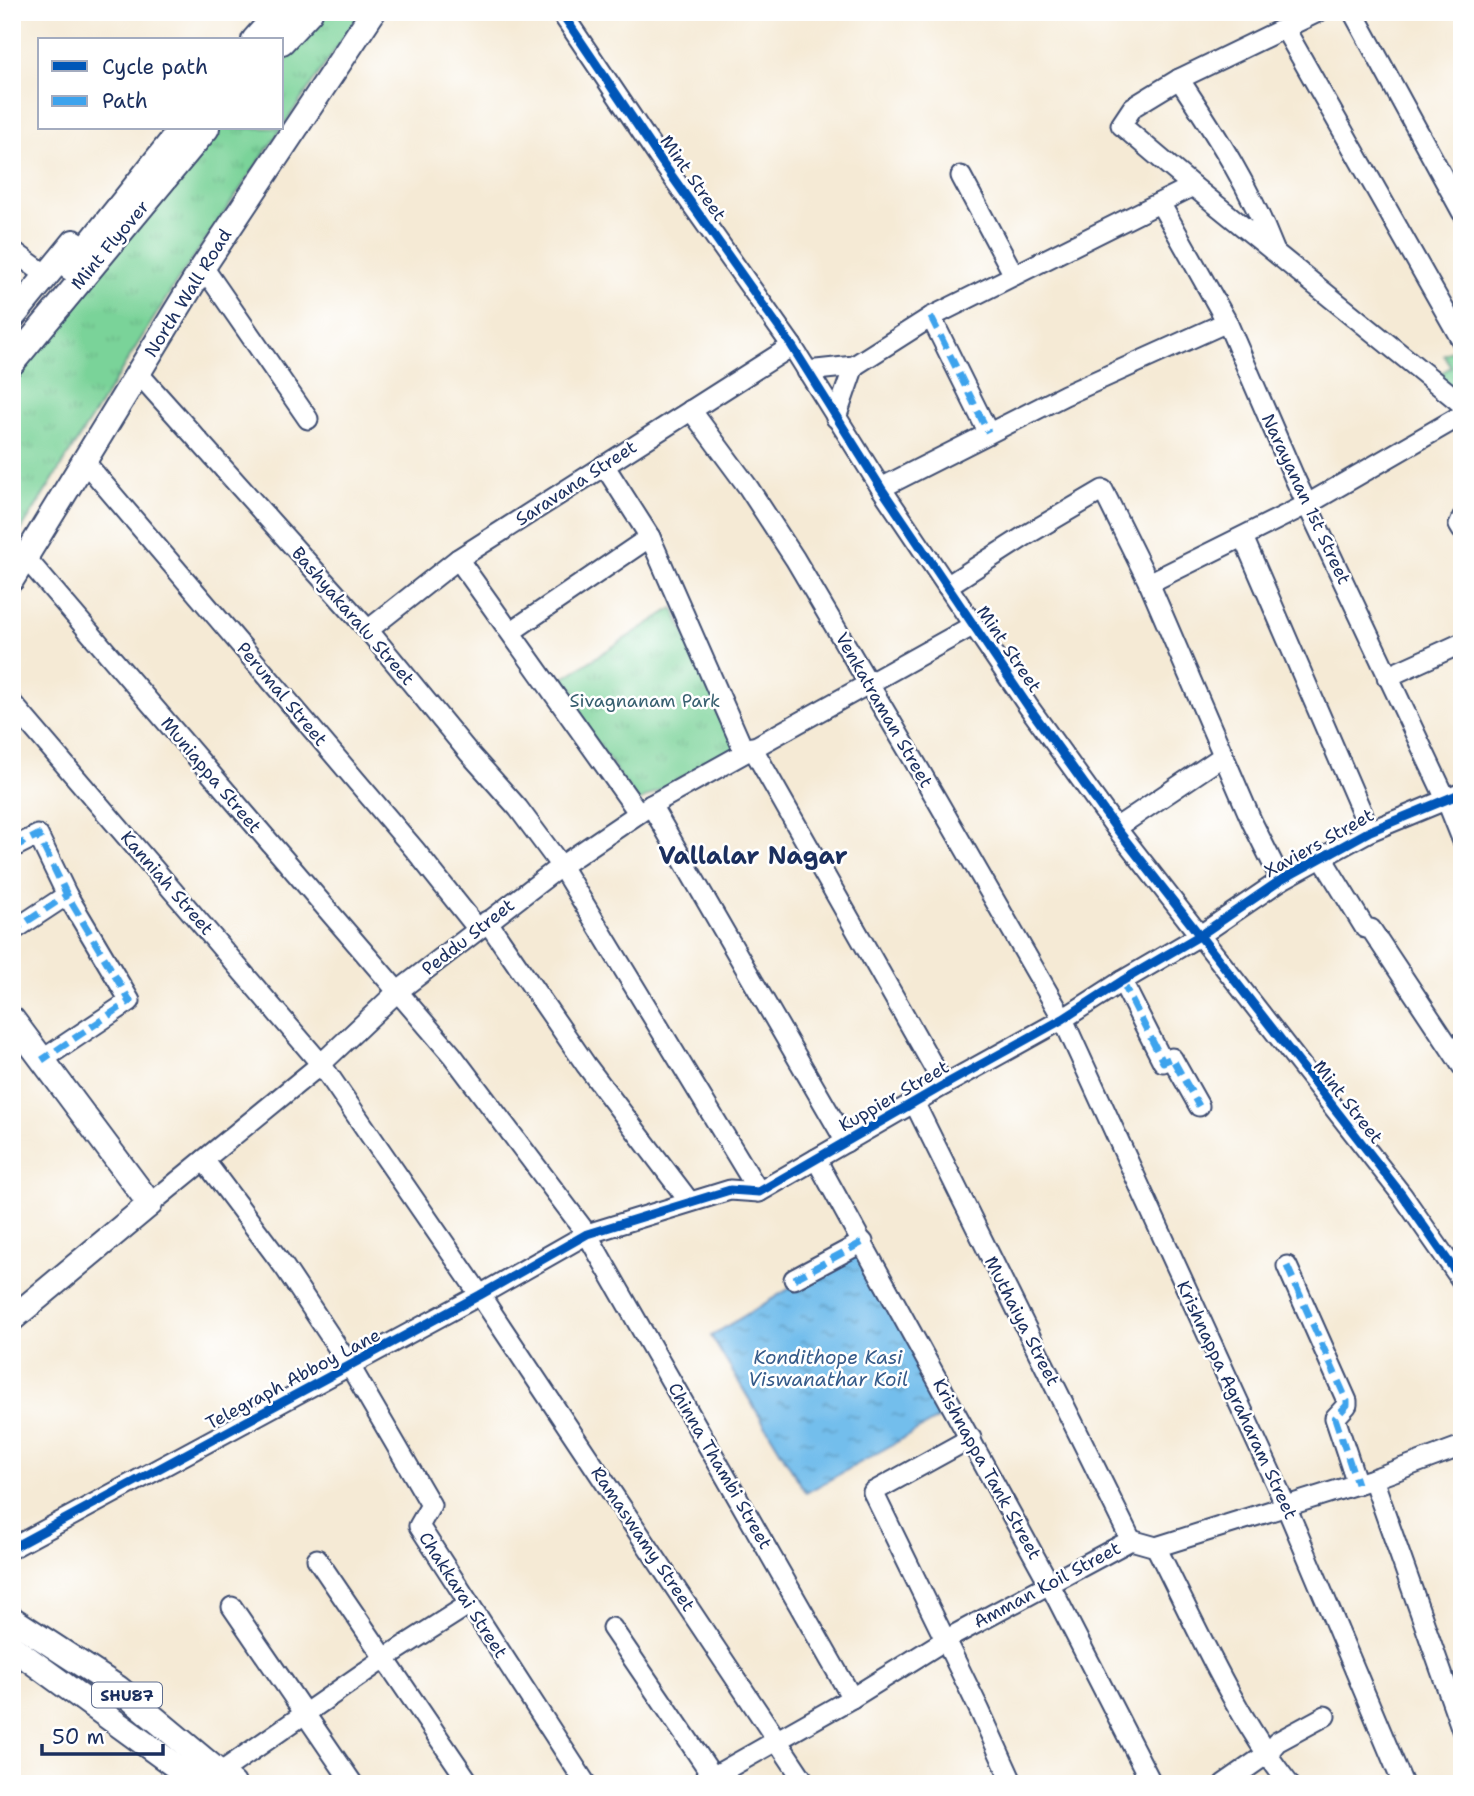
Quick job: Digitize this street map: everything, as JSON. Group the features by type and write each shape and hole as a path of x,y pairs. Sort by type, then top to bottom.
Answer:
{"main road":[{"path":"244,38 266,12"},
{"path":"256,38 279,12"},
{"path":"284,39 310,12"},
{"name":"North Wall Road","path":"12,579 203,267 373,12"},
{"path":"12,318 166,130"},
{"name":"Mint Flyover","path":"16,351 181,130"},
{"name":"Mint Flyover","path":"16,351 205,130"},
{"path":"12,1019 149,1205"},
{"name":"Peddu Street","path":"12,1319 149,1205"},
{"name":"SHU87","path":"12,1619 118,1688 218,1780"},
{"name":"SHU87","path":"12,1647 218,1780"}],"street":[{"name":"Mint Street","path":"561,12 662,162 792,346 881,488 1028,706 1116,828 1402,1195 1462,1281"},
{"path":"1318,12 1179,79 1133,107 1121,125 1462,404"},
{"path":"1353,12 1462,212"},
{"path":"1285,29 1462,341"},
{"path":"1179,79 1228,153 1260,211 1276,254"},
{"path":"961,176 1014,275"},
{"path":"807,371 854,366 931,317 1193,186"},
{"name":"Narayanan 1st Street","path":"1160,203 1227,322 1295,480 1387,677 1454,796 1462,839"},
{"path":"12,250 46,275"},
{"path":"203,267 308,419"},
{"path":"931,317 988,432"},
{"path":"881,488 988,432 1227,322"},
{"name":"Saravana Street","path":"368,630 458,559 792,346"},
{"path":"836,418 854,366"},
{"name":"Bashyakaralu Street","path":"138,373 368,630 469,754 517,808 561,866 759,1192"},
{"name":"Venkatraman Street","path":"691,410 748,487 781,538 870,684 1063,1019"},
{"path":"1149,583 1308,503 1462,415"},
{"name":"Perumal Street","path":"83,461 482,925 689,1201"},
{"path":"604,465 650,537 748,749 944,1085"},
{"path":"947,586 1103,490 1149,583 1223,756 1281,880"},
{"path":"1462,518 1459,525 1462,530"},
{"path":"512,631 650,537"},
{"path":"1243,537 1370,831"},
{"name":"Muniappa Street","path":"25,557 452,1055 587,1234"},
{"path":"458,559 645,809 846,1142"},
{"name":"Peddu Street","path":"149,1205 321,1064 397,992 561,866 645,809 974,625"},
{"path":"1387,677 1462,643"},
{"name":"Kanniah Street","path":"12,703 321,1064 480,1295"},
{"path":"1116,828 1223,756"},
{"name":"Xaviers Street","path":"1199,936 1281,880 1370,831 1454,796"},
{"path":"12,848 38,835 67,895 130,1001 42,1060"},
{"path":"1322,858 1365,928 1371,929 1462,1066"},
{"path":"12,921 17,928 67,895"},
{"name":"Kuppier Street","path":"759,1192 1063,1019 1199,936"},
{"path":"1122,981 1163,1062 1172,1058 1199,1106"},
{"name":"Krishnappa Agraharam Street","path":"1063,1019 1286,1506 1403,1784"},
{"name":"Muthaiya Street","path":"914,1102 1131,1540"},
{"name":"Krishnappa Tank Street","path":"817,1159 1049,1583 1152,1784"},
{"path":"204,1160 285,1268 350,1366"},
{"path":"587,1234 730,1190 759,1192"},
{"name":"Telegraph Abboy Lane","path":"12,1548 350,1366 587,1234"},
{"name":"Chinna Thambi Street","path":"587,1234 852,1698"},
{"path":"794,1279 863,1242"},
{"path":"1287,1266 1347,1401 1347,1405 1335,1418 1365,1481 1462,1730"},
{"name":"Ramaswamy Street","path":"480,1295 806,1784"},
{"name":"Chakkarai Street","path":"350,1366 431,1505 419,1526 586,1784"},
{"path":"971,1438 873,1492 1013,1784"},
{"path":"1289,1784 1243,1716 1156,1547 1365,1481 1462,1446"},
{"name":"Amman Koil Street","path":"710,1781 946,1640 1049,1583 1131,1540 1156,1547"},
{"path":"317,1559 470,1784"},
{"path":"218,1780 385,1658 468,1605"},
{"path":"232,1607 353,1784"},
{"path":"612,1628 710,1781"},
{"path":"1224,1784 1267,1754 1278,1742 1325,1716"}],"green space":[{"path":"323,12 361,12 284,125 284,51"},
{"path":"216,130 281,130 176,283 12,545 12,378"},
{"path":"1459,346 1462,351 1462,397 1434,377 1451,367 1444,355"},
{"name":"Sivagnanam Park","path":"673,608 737,747 638,802 556,683"}],"water":[{"name":"Kondithope Kasi Viswanathar Koil","path":"853,1250 952,1411 806,1493 711,1336"}],"marked path":[{"path":"931,317 988,432"},
{"path":"1462,518 1459,525 1462,530"},
{"path":"12,848 38,835 67,895 130,1001 42,1060"},
{"path":"12,921 17,928 67,895"},
{"path":"1122,981 1163,1062 1172,1058 1199,1106"},
{"path":"794,1279 863,1242"},
{"path":"1287,1266 1347,1401 1347,1405 1335,1418 1357,1484"}],"cycle path":[{"path":"561,12 662,162 792,346 881,488 1028,706 1116,828 1402,1195 1462,1281"},
{"path":"12,1548 480,1295 587,1234 730,1190 759,1192 1063,1019 1199,936 1281,880 1370,831 1462,793"}],"district":[{"name":"Vallalar Nagar","path":"753,856"}]}
